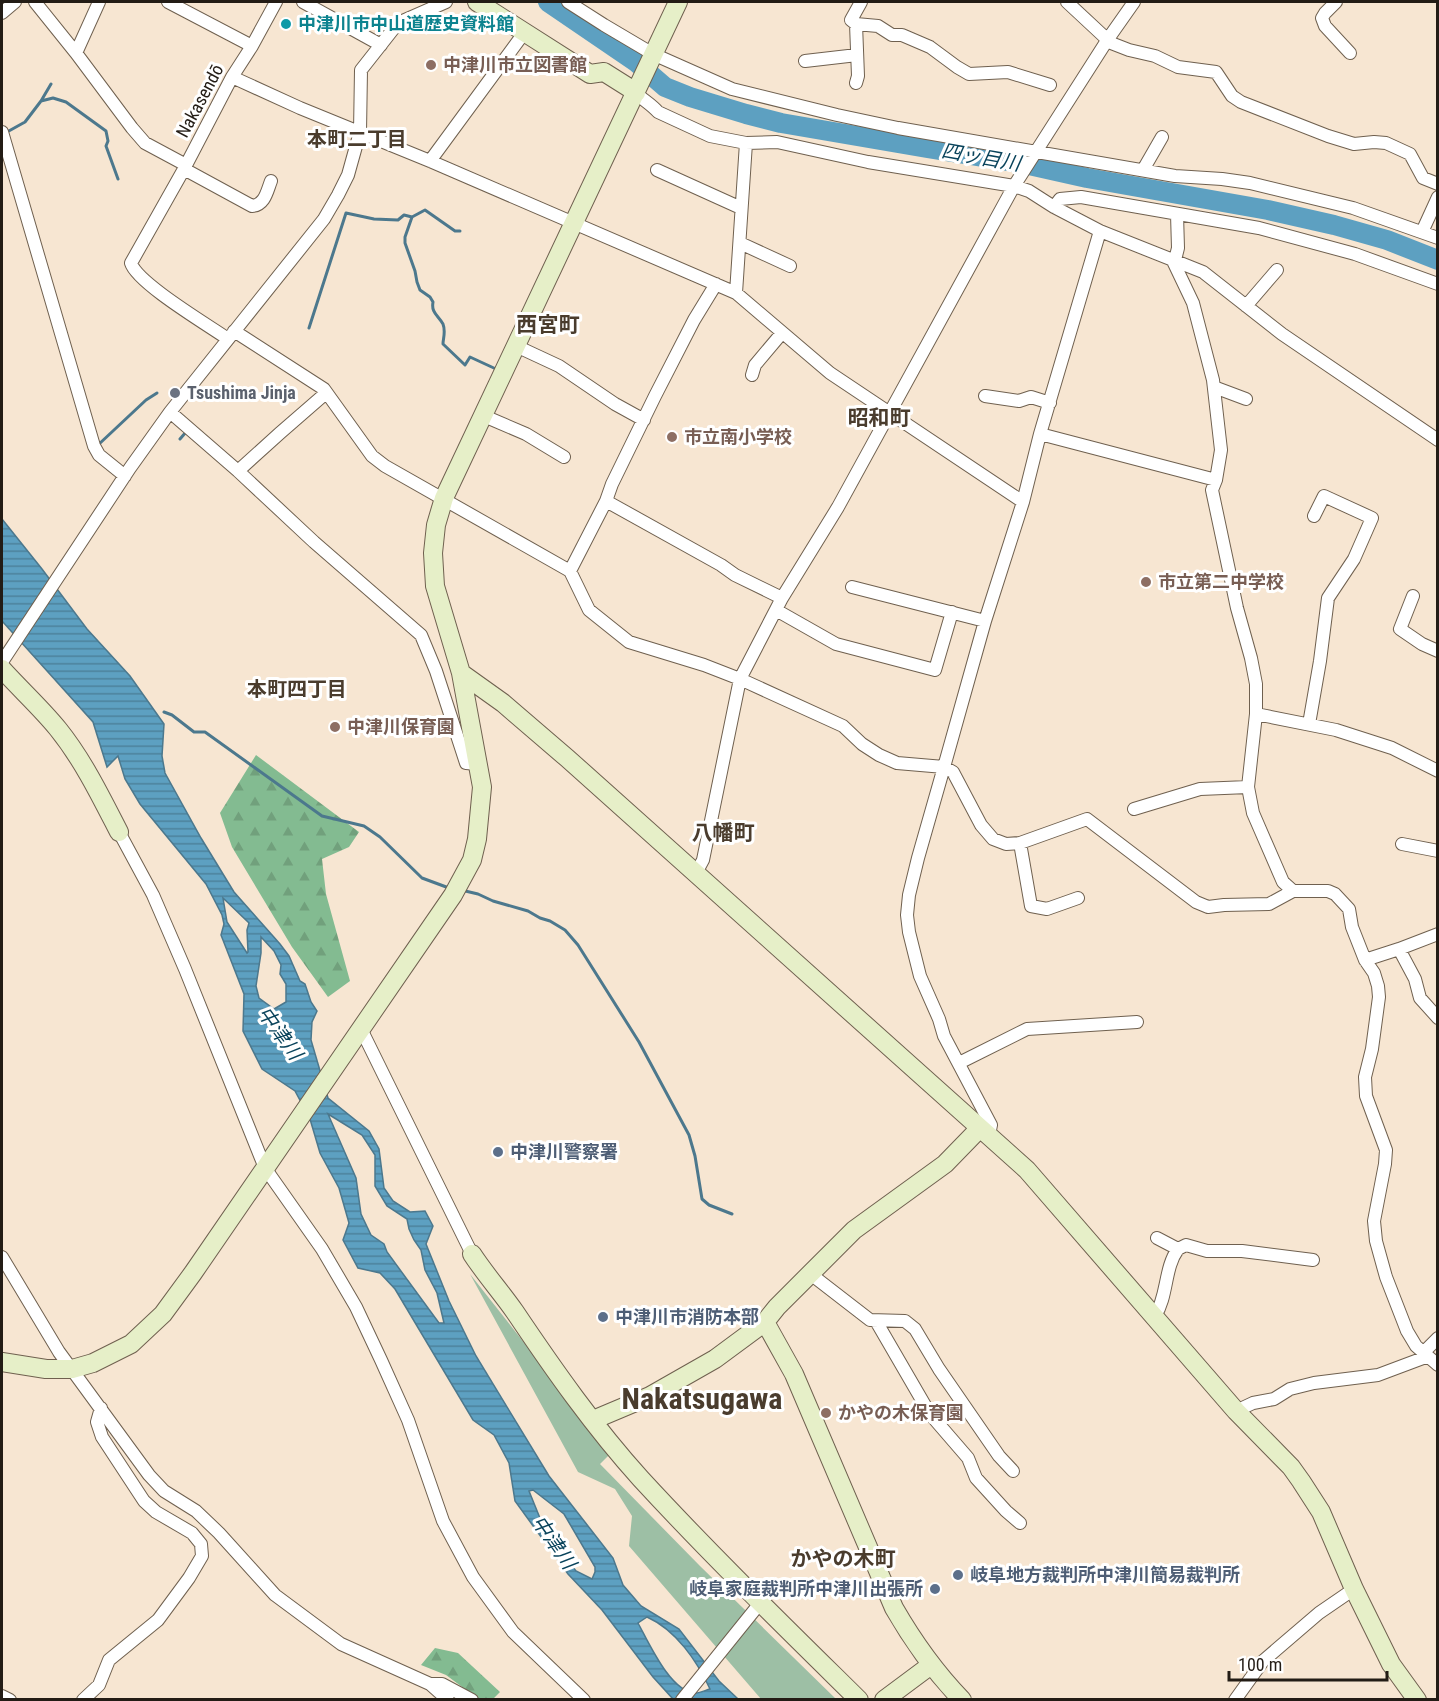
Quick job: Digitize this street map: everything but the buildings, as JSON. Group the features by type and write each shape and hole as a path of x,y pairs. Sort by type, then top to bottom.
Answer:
{"street":[{"path":"2,13 15,2"},
{"path":"35,2 117,107 123,118 145,143 252,206 258,206 263,201 271,182"},
{"path":"76,53 99,2"},
{"path":"168,2 252,46"},
{"name":"Nakasendō","path":"276,2 232,77 131,263 133,270 159,292 324,389 372,456 385,466 570,571"},
{"path":"303,2 381,45"},
{"path":"2,662 58,575 170,412 324,219 348,175 360,132 361,70 398,23 446,2"},
{"path":"477,2 590,74 604,72 637,89 643,100 658,112 710,136 746,143 777,141 868,162 1014,186 1029,191 1100,231 1203,272 1282,334 1437,440"},
{"path":"568,2 652,58 732,88 898,128 1175,176 1250,183 1353,208 1437,238"},
{"path":"2,1362 46,1369 72,1369 93,1363 131,1344 163,1314 453,895 472,860 481,812 482,788 461,673 435,586 433,553 436,525 444,498 678,2"},
{"path":"861,2 851,20 856,24 878,26 892,34 902,35 930,47 957,68 969,74 1008,72 1050,85"},
{"path":"1067,2 1111,43 1155,56 1178,67 1216,72 1232,96 1241,102 1328,136 1354,144 1386,143 1410,154 1424,178 1437,184"},
{"path":"696,873 704,860 740,679 779,604 838,507 1014,186 1134,2"},
{"path":"1336,2 1322,18 1325,26 1350,53"},
{"path":"856,24 858,76 856,83"},
{"path":"430,161 524,33"},
{"path":"805,61 857,56"},
{"path":"232,77 736,293 830,373 1023,502"},
{"path":"2,132 94,446 99,455 125,476"},
{"path":"1143,170 1162,137"},
{"path":"736,293 746,143"},
{"path":"657,170 741,208"},
{"path":"1422,232 1437,196"},
{"path":"1054,207 1060,199 1081,197 1228,221 1380,262 1437,284"},
{"path":"1177,213 1178,248 1173,260 1193,303 1214,387 1221,450 1212,490 1256,684 1256,714 1248,787 1253,813 1283,882 1293,891"},
{"path":"593,1420 650,1396 715,1359 765,1322 777,1307 854,1230 945,1164 991,1125 944,1036 920,976 909,932 907,915 909,896 985,621 1023,502 1040,435 1100,231"},
{"path":"740,243 790,266"},
{"path":"1246,306 1277,270"},
{"path":"716,284 694,320 570,571 589,609 629,642 704,665 740,679 843,726 862,744 879,755 897,763 944,767 953,772 981,825 993,839 1006,844 1020,843 1087,819 1196,902 1208,907 1269,904 1293,891 1328,891 1335,894 1349,909 1352,927 1378,986 1379,997 1372,1049 1365,1077 1366,1096 1386,1150 1374,1221 1376,1241 1386,1277 1407,1331 1416,1346 1437,1365"},
{"path":"752,375 755,365 782,333"},
{"path":"516,346 559,366 615,404 644,420"},
{"path":"1214,387 1246,399"},
{"path":"238,471 327,393"},
{"path":"986,396 1019,401 1031,397 1050,403"},
{"path":"170,412 421,635 436,671 466,763 478,764"},
{"path":"484,416 526,434 564,457"},
{"path":"1040,435 1216,480"},
{"path":"1309,724 1328,597 1354,559 1372,518 1324,496 1314,516"},
{"path":"606,501 721,565 836,644 935,670 952,612"},
{"path":"852,587 985,621"},
{"path":"1413,596 1400,630 1437,651"},
{"path":"2,669 71,746 153,895 269,1161 356,1307 381,1360 408,1420 443,1521 473,1577 513,1632 584,1700"},
{"path":"461,673 503,703 1027,1170 1236,1411 1291,1467 1313,1498 1391,1664 1417,1700"},
{"path":"471,725 475,714 482,707 503,703"},
{"path":"1256,714 1336,730 1392,748 1437,771"},
{"path":"1134,809 1200,789 1248,787"},
{"path":"1020,843 1032,906 1047,909 1078,898"},
{"path":"1402,844 1437,851"},
{"path":"1365,960 1437,934"},
{"path":"1399,949 1415,979 1419,998 1437,1018"},
{"path":"959,1063 1027,1029 1137,1022"},
{"path":"357,1035 482,1271 507,1301 556,1373 640,1478 859,1700"},
{"path":"1157,1238 1178,1250"},
{"path":"1155,1316 1161,1308 1173,1257 1186,1245 1207,1251 1242,1251 1313,1260"},
{"path":"2,1257 59,1352 149,1475 164,1491 196,1511 275,1595 341,1644 430,1684 448,1700"},
{"path":"817,1279 865,1317 876,1321 905,1321 915,1329 939,1369 999,1456 1013,1471"},
{"path":"876,1321 930,1414 968,1458 976,1478 1020,1523"},
{"path":"765,1322 794,1374 894,1608 931,1665 962,1700"},
{"path":"1236,1411 1253,1403 1274,1399 1290,1389 1314,1383 1378,1376 1425,1355 1437,1338"},
{"path":"83,1700 99,1685 109,1660 158,1620 202,1556 201,1545 192,1533 156,1512 144,1502 102,1437 97,1422 101,1408"},
{"path":"1235,1700 1263,1661 1318,1613 1354,1589"},
{"path":"682,1700 760,1602"},
{"path":"884,1700 931,1665"},
{"path":"430,1684 442,1684 472,1700"},
{"path":"2,1696 10,1700"}],"green space":[{"path":"256,755 359,832 349,847 322,859 326,894 350,981 328,997 292,947 232,847 220,813"},
{"path":"470,1274 611,1453 600,1464 836,1699 761,1699 629,1546 632,1516 615,1489 578,1472"},
{"path":"435,1648 458,1653 500,1692 493,1699 472,1699 473,1695 446,1675 421,1665"}],"water":[{"name":"中津川","path":"2,519 87,629 130,676 164,724 162,756 165,773 234,892 289,956 317,1011 312,1022 311,1040 328,1098 369,1131 379,1149 384,1188 393,1201 410,1212 425,1211 433,1226 426,1244 449,1301 476,1356 549,1476 613,1558 623,1585 641,1606 679,1629 719,1681 738,1699 673,1699 653,1677 602,1610 568,1574 515,1501 509,1463 494,1435 473,1420 395,1289 380,1273 358,1268 343,1240 349,1223 339,1188 320,1153 310,1119 295,1091 262,1069 243,1031 244,994 221,935 224,924 222,915 206,884 140,804 125,779 118,756 107,767 93,722 2,621","holes":["223,898 249,923 247,953 227,922","261,937 274,951 281,965 280,974 286,984 286,1002 274,1009 259,998 256,986","328,1114 362,1135 375,1155 375,1186 387,1206 407,1219 409,1229 421,1250 425,1270 437,1293 444,1323 439,1323 387,1252 384,1244 371,1235 361,1214 356,1178","533,1490 564,1514 595,1567 592,1579 576,1571 546,1533 529,1491","647,1617 667,1630 684,1647 710,1689 696,1693 687,1691 670,1676 638,1623"]}],"waterway":[{"name":"四ッ目川","path":"548,2 636,62 665,87 746,114 781,123 1020,163 1087,178 1268,210 1387,240 1438,260"},
{"path":"7,132 25,122 51,84"},
{"path":"41,101 53,98 66,102 106,131 108,141 106,146 118,179"},
{"path":"412,217 425,210 455,231 460,231"},
{"path":"309,328 346,213 374,219 398,220 404,215 412,217 405,243 420,290 430,297 434,311 443,324 443,344 465,365 470,357 496,369"},
{"path":"98,445 146,400 157,393"},
{"path":"180,439 186,432"},
{"path":"164,712 172,715 194,732 205,732 322,816 364,826 380,837 422,878 449,888"},
{"path":"461,890 528,911 550,921 565,930 578,945 639,1042 689,1135 702,1199 709,1205 732,1214"}],"place":[{"name":"中津川市中山道歴史資料館","path":"286,24"},
{"name":"中津川市立図書館","path":"431,65"},
{"name":"Tsushima Jinja","path":"175,393"},
{"name":"市立南小学校","path":"672,437"},
{"name":"市立第二中学校","path":"1146,582"},
{"name":"中津川保育園","path":"335,727"},
{"name":"中津川警察署","path":"498,1152"},
{"name":"中津川市消防本部","path":"603,1317"},
{"name":"かやの木保育園","path":"826,1413"},
{"name":"岐阜地方裁判所中津川簡易裁判所","path":"958,1575"},
{"name":"岐阜家庭裁判所中津川出張所","path":"935,1589"}],"district":[{"name":"本町二丁目","path":"357,139"},
{"name":"西宮町","path":"548,325"},
{"name":"昭和町","path":"879,418"},
{"name":"本町四丁目","path":"297,689"},
{"name":"八幡町","path":"723,833"},
{"name":"Nakatsugawa","path":"702,1399"},
{"name":"かやの木町","path":"843,1559"}]}
